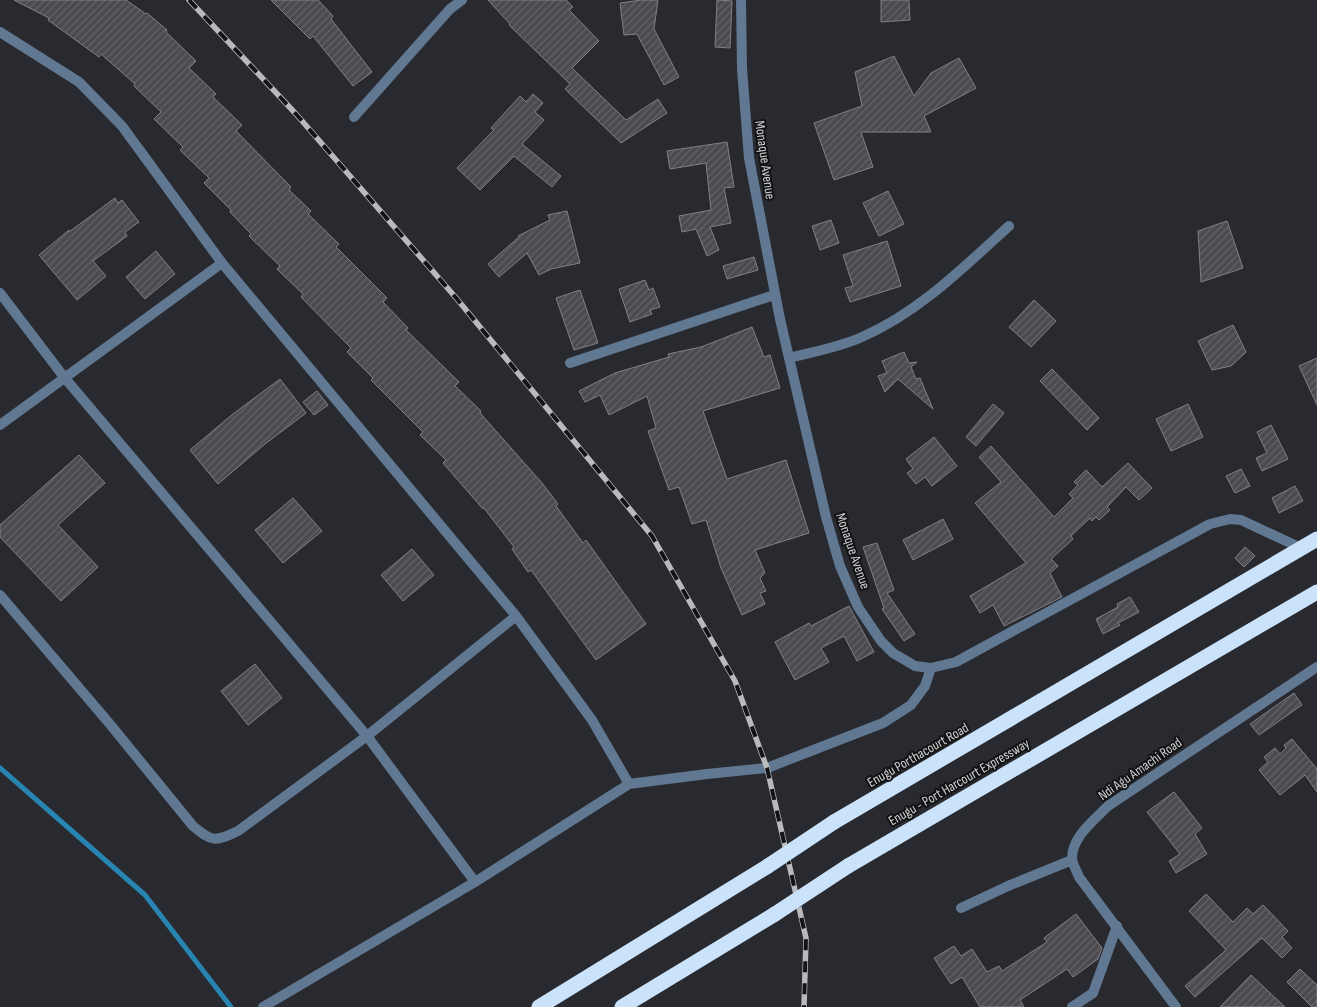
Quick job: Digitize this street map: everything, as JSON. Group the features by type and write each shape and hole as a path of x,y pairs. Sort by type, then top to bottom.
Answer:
{"highway":[{"name":"Enugu Porthacourt Road","path":"539,1007 768,866 834,822 1317,539"},
{"name":"Enugu - Port Harcourt Expressway","path":"622,1007 775,914 848,866 1317,592"}],"street":[{"path":"354,117 450,9 462,0"},
{"name":"Monaque Avenue","path":"741,0 742,69 749,158 774,295 826,517 840,566 858,607 881,641 893,653 915,666 931,668 956,662 1220,520 1241,520 1301,548"},
{"path":"0,32 79,82 122,126 222,263 516,616 592,720 629,784"},
{"path":"789,358 864,336 913,309 966,266 1009,226"},
{"path":"0,425 222,263"},
{"path":"0,293 64,377 367,736 475,882"},
{"path":"570,363 774,295"},
{"path":"0,595 110,723 193,826 207,838 221,839 238,832 367,736 516,616"},
{"name":"Ndi Agu Amachi Road","path":"1072,860 1074,848 1082,833 1108,806 1317,666"},
{"path":"263,1007 475,882 629,784 767,768 883,723 911,705 925,686 931,668"},
{"path":"962,908 1008,886 1072,860 1079,877 1176,1007"},
{"path":"1072,1007 1093,993 1117,926"}],"building":[{"path":"14,0 126,0 147,13 167,30 166,32 196,61 189,68 216,94 213,97 242,125 236,131 291,187 289,190 311,211 308,214 339,244 336,247 387,298 383,302 408,328 406,330 459,382 455,386 481,411 480,413 542,483 583,543 586,540 646,624 596,660 531,570 528,572 512,549 514,547 484,508 443,463 446,460 420,435 423,432 371,380 373,378 347,352 351,348 301,297 303,294 277,269 280,266 249,236 251,234 230,212 231,210 204,183 209,178 180,150 183,147 154,119 161,112 134,86 135,84 101,54 99,57 48,20 49,18"},
{"path":"271,0 318,0 333,16 331,19 372,72 353,86 313,36 310,39"},
{"path":"488,0 566,0 573,7 569,10 599,41 572,68 626,120 658,99 667,113 621,143 565,89 570,84 509,25"},
{"path":"658,0 654,29 679,77 664,85 637,34 624,35 620,3"},
{"path":"717,0 732,1 730,48 715,47"},
{"path":"881,0 909,0 910,20 881,22"},
{"path":"894,56 914,96 931,73 959,58 976,88 924,116 931,132 861,132 873,167 834,180 814,123 862,106 855,72"},
{"path":"533,94 543,103 535,112 544,120 522,144 561,176 552,187 514,156 480,190 457,168 494,130 491,128 520,96 526,102"},
{"path":"727,142 734,187 724,188 731,223 710,227 719,250 707,256 696,229 682,232 679,216 711,210 706,163 670,169 667,151"},
{"path":"888,191 904,224 879,236 863,203"},
{"path":"115,198 118,203 122,200 139,222 125,232 127,236 93,261 106,276 77,300 39,255 69,230 69,232"},
{"path":"567,211 580,263 551,269 539,275 527,253 499,277 488,264 518,236 550,220 548,215"},
{"path":"831,220 839,243 820,250 812,226"},
{"path":"1227,221 1243,268 1201,282 1198,231"},
{"path":"887,241 901,286 850,302 845,288 853,286 843,255"},
{"path":"156,251 175,274 145,299 126,277"},
{"path":"754,257 758,270 727,279 723,266"},
{"path":"645,280 649,290 653,288 660,307 650,310 652,314 630,322 619,289"},
{"path":"580,290 598,343 574,350 556,298"},
{"path":"1034,300 1056,321 1031,347 1009,327"},
{"path":"1233,325 1246,352 1231,366 1212,370 1198,341"},
{"path":"752,327 764,357 770,355 780,388 703,411 727,479 786,460 809,533 755,550 765,573 760,578 766,591 760,593 765,604 742,615 721,568 706,520 692,524 679,487 669,490 648,431 656,428 647,396 609,415 600,395 585,402 579,391 615,373 669,357 668,354 701,347"},
{"path":"904,352 909,363 917,362 911,367 916,379 920,378 933,409 898,379 885,392 878,376 887,373 882,361"},
{"path":"1317,358 1317,405 1299,366"},
{"path":"1052,369 1099,418 1087,430 1040,381"},
{"path":"280,379 306,413 265,444 218,484 190,450 233,414"},
{"path":"317,391 328,405 314,415 303,402"},
{"path":"993,404 1004,413 976,446 966,437"},
{"path":"1188,404 1203,437 1171,451 1156,419"},
{"path":"1271,425 1288,459 1262,471 1256,458 1267,453 1257,432"},
{"path":"934,437 957,466 932,486 925,477 916,484 907,473 913,469 906,459"},
{"path":"991,446 1054,517 1073,498 1069,494 1078,485 1074,482 1086,470 1102,487 1128,463 1152,488 1139,500 1126,487 1107,507 1110,510 1099,520 1096,517 1092,521 1090,518 1071,536 1073,539 1051,559 1058,566 1050,573 1062,597 1004,626 993,605 980,613 970,596 1026,563 975,503 1001,482 979,457"},
{"path":"79,455 105,483 58,525 98,567 61,601 0,537 0,525"},
{"path":"1241,469 1250,486 1235,493 1226,476"},
{"path":"1295,486 1303,501 1279,513 1272,498"},
{"path":"293,498 322,531 283,563 255,530"},
{"path":"943,519 953,539 913,560 903,540"},
{"path":"877,543 894,590 887,593 915,634 904,641 882,609 884,608 863,547"},
{"path":"1245,547 1255,556 1244,567 1235,558"},
{"path":"412,549 434,575 403,601 381,575"},
{"path":"1130,597 1139,612 1118,623 1120,625 1103,634 1096,619 1118,607 1117,604"},
{"path":"849,606 874,652 857,661 844,636 821,648 829,662 795,680 775,642 809,623 811,626"},
{"path":"255,664 282,698 248,725 221,691"},
{"path":"1294,693 1302,705 1259,735 1250,724"},
{"path":"1292,739 1317,769 1317,792 1305,775 1280,795 1259,770 1268,762 1264,757 1275,748 1280,754 1286,748 1284,745"},
{"path":"1174,792 1202,828 1195,834 1207,854 1176,873 1169,861 1180,854 1147,812"},
{"path":"1206,894 1233,922 1247,908 1253,914 1263,905 1288,931 1282,937 1292,948 1282,958 1262,938 1195,997 1185,986 1226,950 1189,911"},
{"path":"1076,914 1102,948 1098,959 1073,977 1067,969 1020,1000 1024,1007 980,1007 962,977 951,984 934,958 954,946 961,956 972,949 987,972 999,966 1002,971 1047,942 1044,938"},
{"path":"1300,969 1317,985 1317,1007 1312,1007 1287,982"},
{"path":"1251,975 1285,1007 1220,1007"}],"waterway":[{"path":"0,768 145,895 231,1007"}],"railway":[{"path":"189,0 296,114 457,299 652,536 735,681 767,768 806,938 804,1007"}]}
